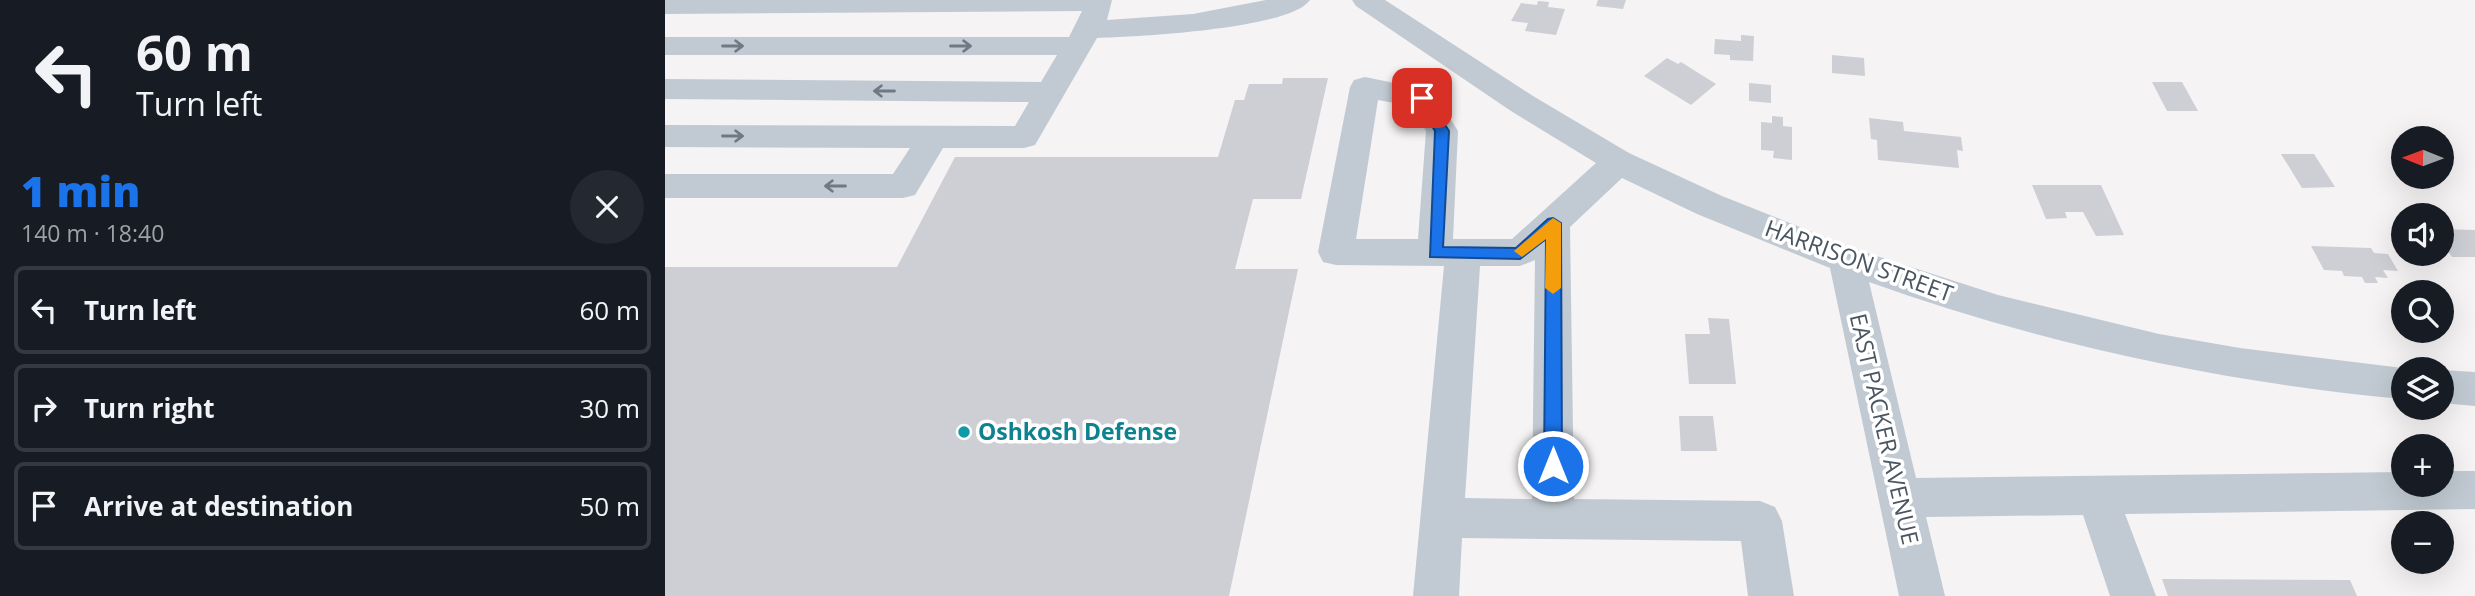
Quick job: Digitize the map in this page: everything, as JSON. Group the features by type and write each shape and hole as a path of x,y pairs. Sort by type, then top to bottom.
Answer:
{"street":[{"path":"665,5 1091,19 1158,28 1223,21 1296,0"},
{"name":"HARRISON STREET","path":"1366,0 1618,162 1700,201 1846,261 2025,318 2143,345 2262,367 2391,382"},
{"path":"665,46 1091,19"},
{"path":"665,136 1024,137 1091,19"},
{"path":"1436,596 1443,519 1449,253 1442,131 1422,98 1365,87 1336,252 1449,253 1520,253 1618,162"},
{"path":"665,89 1051,92"},
{"path":"903,186 934,137"},
{"path":"1553,223 1553,519"},
{"name":"EAST PACKER AVENUE","path":"1846,261 1922,596"},
{"path":"2454,387 2475,389"},
{"path":"1900,498 2475,490"},
{"path":"2097,495 2133,596"},
{"path":"1443,519 1760,521 1771,596"}],"lane":[{"path":"665,186 903,186"}],"building":[{"path":"1598,0 1626,0 1623,9 1596,6"},
{"path":"1538,1 1549,2 1548,7 1565,9 1556,35 1525,31 1528,23 1511,21 1521,3 1537,5"},
{"path":"1741,35 1754,36 1753,61 1730,60 1730,55 1714,54 1715,39 1741,41"},
{"path":"1832,55 1864,58 1865,76 1832,73"},
{"path":"1667,58 1678,64 1681,62 1716,84 1691,105 1644,76"},
{"name":"Oshkosh Defense","path":"1283,78 1328,78 1301,199 1253,199 1235,269 1298,269 1229,596 665,596 665,267 897,267 955,157 1218,157 1235,100 1244,100 1249,84 1282,84"},
{"path":"2152,82 2182,82 2198,111 2167,111"},
{"path":"1749,83 1771,85 1771,103 1749,101"},
{"path":"1772,116 1783,117 1783,126 1792,127 1792,160 1773,158 1774,151 1761,150 1761,122 1772,123"},
{"path":"1869,118 1903,122 1904,131 1961,137 1963,151 1957,150 1959,168 1878,160 1877,140 1871,139"},
{"path":"2281,154 2314,154 2335,187 2302,188"},
{"path":"2032,185 2101,185 2124,235 2096,236 2083,212 2065,212 2067,218 2046,219"},
{"path":"2454,229 2475,230 2475,257 2454,257"},
{"path":"2311,246 2371,248 2374,253 2388,254 2391,266 2395,266 2398,271 2383,270 2388,278 2375,277 2378,283 2365,283 2362,277 2344,276 2342,271 2324,270"},
{"path":"1708,318 1729,319 1736,384 1689,384 1685,334 1710,334"},
{"path":"1679,416 1713,416 1717,451 1681,451"},
{"path":"2162,579 2350,580 2357,596 2168,596"}],"slow traffic":[{"path":"1522,251 1553,223 1553,288"}],"place":[{"name":"Oshkosh Defense","path":"964,432"}],"route":[{"path":"1422,98 1442,131 1435,253 1520,253 1553,223 1553,466"}]}
